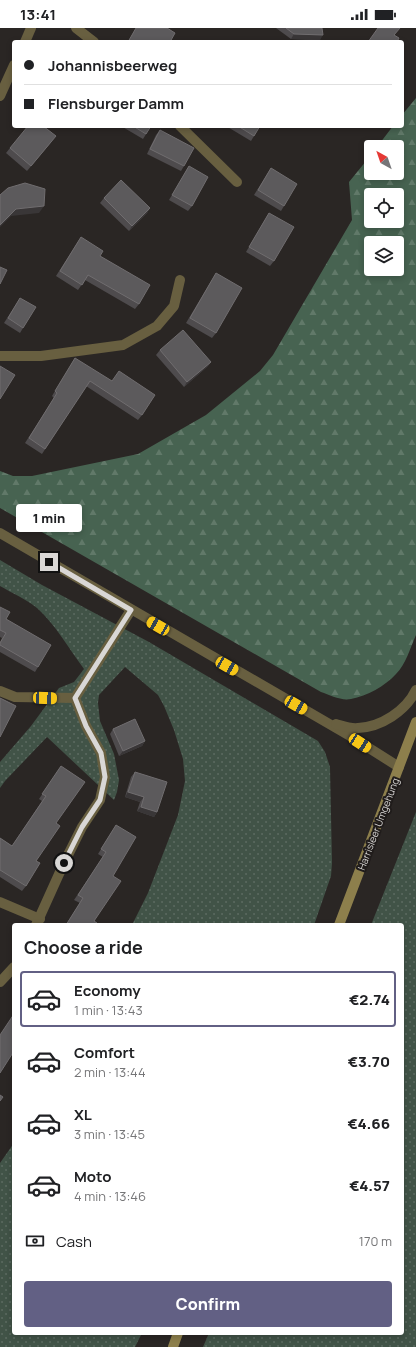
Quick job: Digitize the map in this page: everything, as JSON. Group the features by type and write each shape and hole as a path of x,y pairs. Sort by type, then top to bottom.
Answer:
{"main road":[{"name":"Harrisleer Umgehung","path":"339,923 416,722"},
{"path":"173,1347 177,1335"}],"street":[{"path":"26,40 31,28"},
{"path":"76,28 91,40"},
{"path":"0,96 12,69"},
{"path":"182,128 237,182"},
{"path":"0,356 41,356 123,345 157,326 174,306 180,280"},
{"path":"0,533 323,721 399,767"},
{"path":"75,698 131,610"},
{"path":"323,721 353,728 372,726 386,719 407,704 416,690"},
{"path":"0,691 15,697 75,698"},
{"path":"0,902 38,922 79,833 100,800 105,777 101,753 86,726 75,698"},
{"path":"0,982 12,969"}],"green space":[{"path":"416,98 416,635 408,656 392,678 369,693 357,698 343,699 321,692 0,508 0,471 13,476 32,476 138,454 206,415 260,371 273,355 352,220 349,182 364,164 364,180 404,180 404,140 382,140 391,128 404,128 404,113"},
{"path":"0,560 42,585 149,642 318,741 325,752 330,767 332,863 331,876 315,923 133,923 148,893 178,815 185,781 183,759 174,730 164,706 158,695 125,667 99,695 98,703 100,721 114,754 119,780 114,800 47,737 0,788 0,762 31,726 59,688 74,682 84,669 56,629 37,608 0,586"},
{"path":"416,812 416,1347 203,1347 208,1335 404,1335 404,923 372,923"},
{"path":"12,1146 12,1335 141,1335 135,1347 0,1347 0,1163"}],"building":[{"path":"136,28 167,28 175,33 171,40 129,40"},
{"path":"286,28 322,28 323,35 294,34"},
{"path":"378,28 400,28 394,35 399,38 398,40 369,40"},
{"path":"26,128 46,128 56,136 31,166 10,148"},
{"path":"136,128 150,128 146,134"},
{"path":"241,128 259,128 254,136"},
{"path":"160,130 194,148 184,166 150,149"},
{"path":"189,166 208,177 192,206 172,195"},
{"path":"271,168 297,184 284,206 258,190"},
{"path":"121,180 150,208 132,226 104,198"},
{"path":"25,183 45,189 44,206 16,209 0,225 0,195 8,188"},
{"path":"269,213 294,227 274,261 249,247"},
{"path":"81,237 103,251 100,256 150,285 139,304 88,275 82,285 60,271"},
{"path":"0,267 7,270 0,284"},
{"path":"216,273 242,288 216,333 190,318"},
{"path":"20,298 36,307 23,328 8,318"},
{"path":"183,330 211,362 187,382 160,350"},
{"path":"75,358 112,381 119,371 155,395 142,415 90,381 45,449 29,438 57,393 55,391"},
{"path":"0,366 15,375 0,399"},
{"path":"0,607 10,612 6,619 51,645 38,667 0,645 6,633 0,630"},
{"path":"0,698 16,706 0,737"},
{"path":"135,719 145,741 123,751 113,729"},
{"path":"61,766 85,782 56,823 60,826 36,861 40,863 26,886 0,870 0,838 12,846 46,796 42,794"},
{"path":"135,772 167,782 157,812 141,807 144,797 128,792"},
{"path":"116,825 136,837 113,876 121,881 94,921 97,923 67,923 83,898 78,895 106,852 101,849"},
{"path":"12,1017 12,1054 0,1073 0,1035"}],"route":[{"path":"49,562 131,610 75,698 86,726 101,753 105,777 100,800 82,827 64,863"}]}
